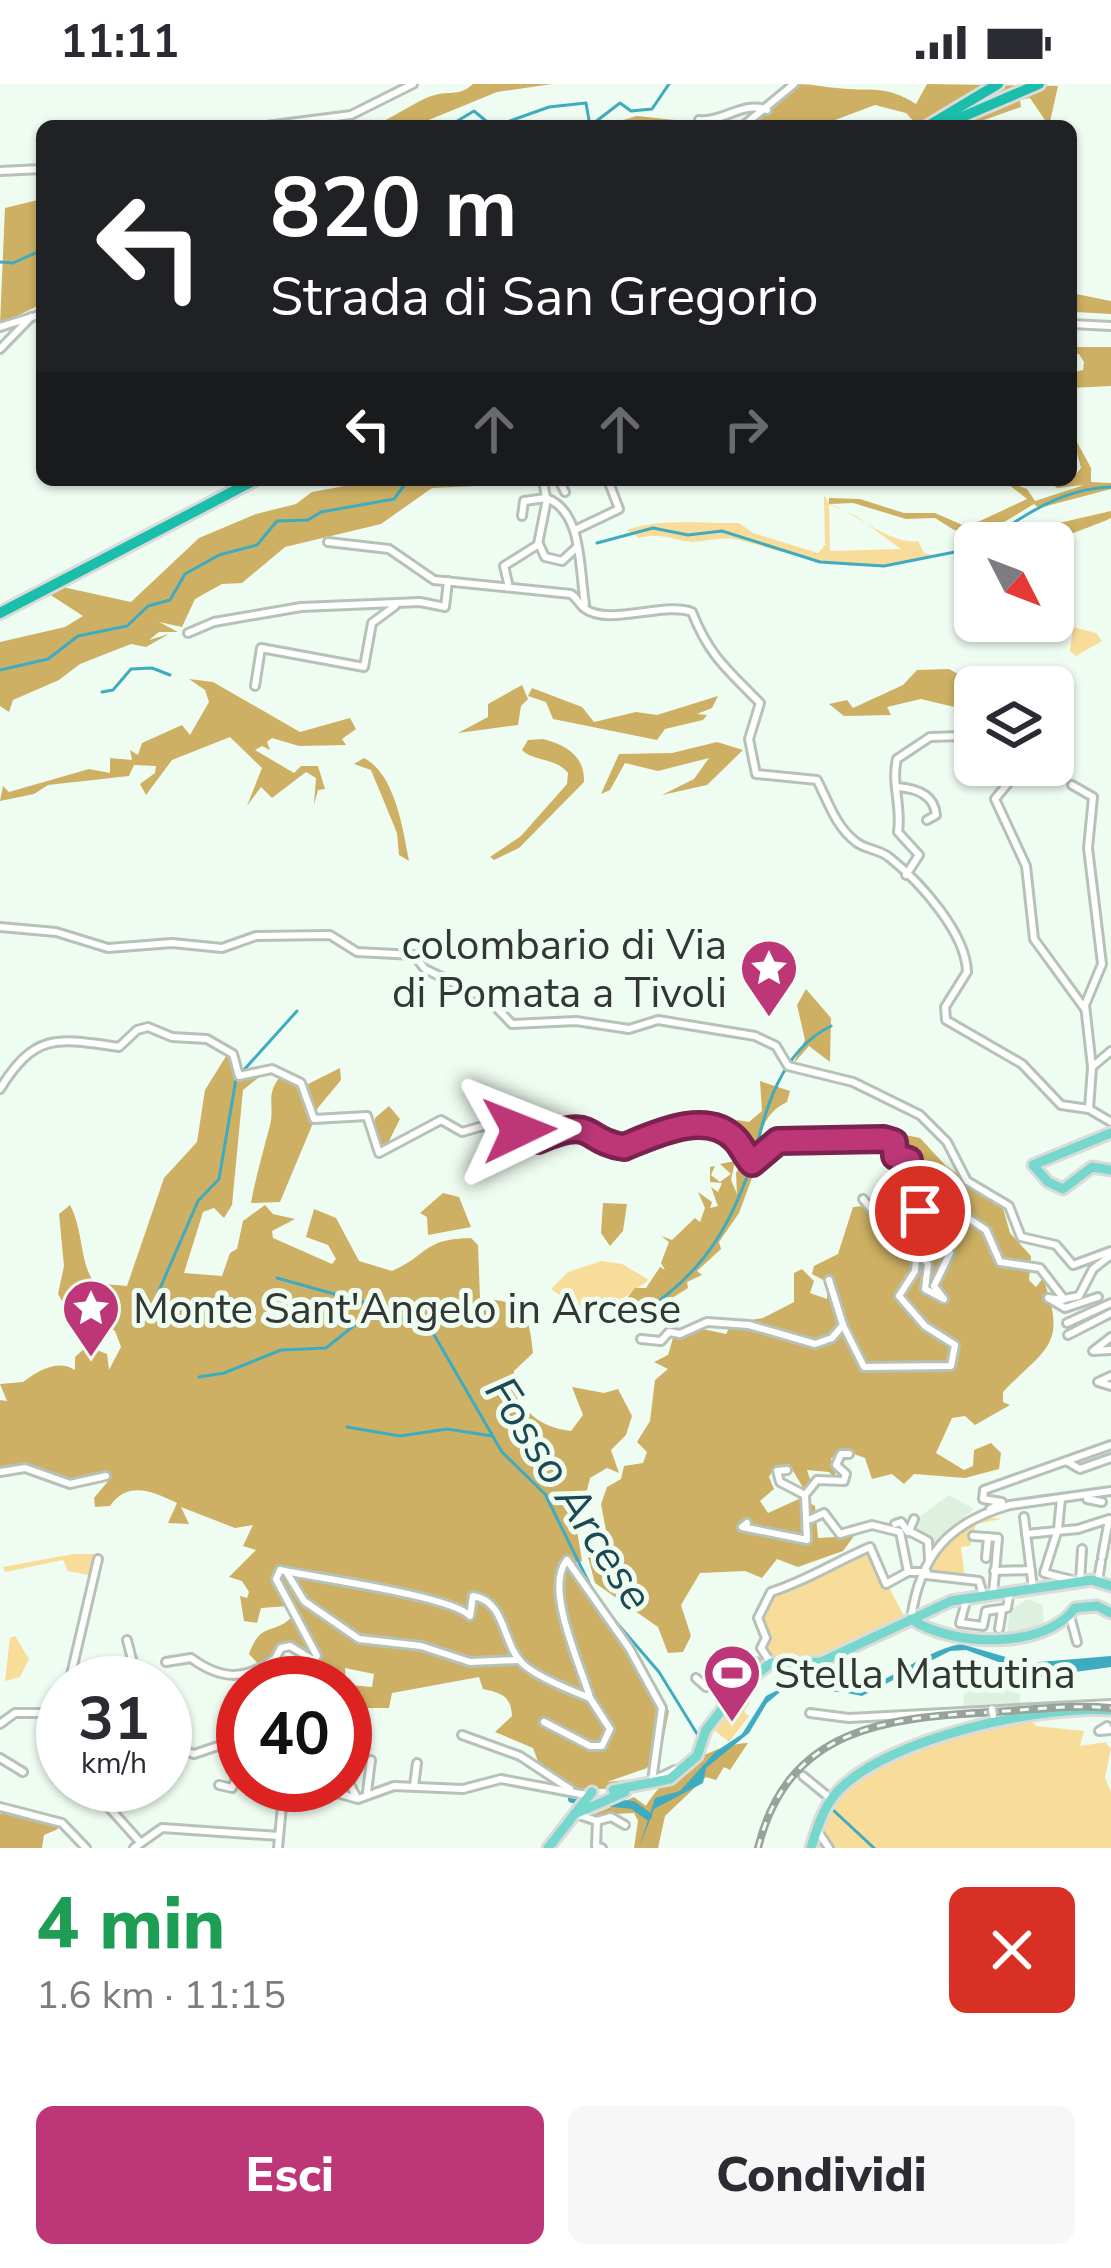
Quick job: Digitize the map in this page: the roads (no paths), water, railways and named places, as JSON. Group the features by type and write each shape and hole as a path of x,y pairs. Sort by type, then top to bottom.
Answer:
{"highway":[{"path":"944,120 1001,84"},
{"path":"949,120 1039,84"},
{"path":"0,611 239,486"}],"main road":[{"path":"1111,1133 1033,1165 1048,1183 1063,1189 1092,1167 1111,1171"},
{"path":"548,1848 585,1801 665,1782 697,1757 706,1731 732,1695 772,1663 821,1662 968,1598 1098,1580 1111,1586"},
{"path":"911,1619 949,1637 1021,1637 1052,1631 1075,1608 1090,1606 1111,1613"},
{"path":"811,1848 833,1797 888,1756 994,1716 1111,1707"},
{"path":"585,1801 616,1791"}],"street":[{"path":"310,120 355,114 412,84"},
{"path":"752,120 794,84"},
{"path":"722,120 750,105 767,110"},
{"path":"0,171 36,169"},
{"path":"0,327 36,316"},
{"path":"0,350 31,317"},
{"path":"1077,324 1111,326"},
{"path":"543,486 546,499 538,544 545,557 562,561 576,548"},
{"path":"562,486 565,492"},
{"path":"575,530 619,508 610,486"},
{"path":"522,516 524,501 560,503 575,530 584,607"},
{"path":"328,542 390,549 431,579 571,594 584,607 626,614 676,608 694,613 707,651 724,671 742,679 760,703 749,739 755,773 817,780 825,804 853,839 886,855 949,920 964,947 968,972 944,1009 947,1020 1020,1063 1060,1105 1089,1109 1111,1122"},
{"path":"491,567 504,567 538,544"},
{"path":"504,567 511,586"},
{"path":"188,633 211,622 301,607 445,607 448,581"},
{"path":"255,686 260,648 364,667 372,623 398,604"},
{"path":"906,875 919,854 898,834 902,804 896,787 897,761 904,751 938,735 954,736"},
{"path":"1006,786 995,799 1026,866 1034,939 1085,1009"},
{"path":"1074,786 1094,797 1088,848 1102,965 1085,1009 1092,1067 1089,1109"},
{"path":"896,787 917,789 933,804 936,814 927,820"},
{"path":"0,927 63,933 109,948 174,943 224,948 258,936 331,935 357,952 414,955 426,970 490,1000 513,1024 576,1021 629,1030 658,1020 752,1035 775,1045 788,1066 854,1083 921,1116 949,1144 967,1181 1010,1207 1021,1237 1054,1244 1073,1265 1111,1253"},
{"path":"0,1089 32,1048 55,1040 121,1047 146,1027 169,1036 216,1042 234,1056 238,1076 274,1070 301,1083 314,1119 367,1116 374,1125 373,1148 380,1154 442,1120 462,1132 490,1124 536,1140 564,1130 588,1130 620,1147 661,1129 716,1130 736,1139 752,1163 778,1141 894,1142 910,1154 935,1196 985,1229 1000,1262 1040,1268 1065,1299"},
{"path":"1092,1067 1111,1052"},
{"path":"863,1199 896,1239 927,1262 925,1289 944,1299 934,1286 947,1267 950,1248 919,1210 910,1187 910,1162 895,1156 894,1142"},
{"path":"829,1280 843,1325 864,1367 944,1368 954,1364 955,1345 925,1326 899,1297 915,1272 916,1250"},
{"path":"1098,1297 1070,1308 1048,1298 1081,1294 1095,1267 1111,1253"},
{"path":"1067,1323 1111,1303"},
{"path":"1068,1335 1111,1313"},
{"path":"641,1340 661,1341 668,1332 679,1334 709,1322 751,1325 815,1344 831,1339 843,1325"},
{"path":"1111,1337 1093,1352 1111,1350"},
{"path":"1111,1373 1098,1382 1111,1386"},
{"path":"926,1573 947,1534 1001,1501 986,1500 981,1492 1111,1445"},
{"path":"748,1522 742,1527 802,1541 809,1537 805,1495 817,1480 844,1480 844,1472 836,1466 842,1454 849,1454"},
{"path":"1066,1461 1080,1469 1111,1458"},
{"path":"0,1472 25,1468 70,1484 106,1476"},
{"path":"787,1470 777,1472 780,1481 805,1495"},
{"path":"1083,1498 1111,1491"},
{"path":"988,1511 1060,1498 1102,1502"},
{"path":"1060,1498 1058,1529 1043,1572 1079,1582 1082,1549"},
{"path":"809,1519 824,1513 840,1534 872,1525 900,1532 908,1572"},
{"path":"1024,1517 1033,1588"},
{"path":"909,1533 914,1519"},
{"path":"1026,1534 1078,1529 1109,1519 1098,1580"},
{"path":"895,1524 901,1522 909,1533 930,1544 911,1619"},
{"path":"1069,1543 1078,1529"},
{"path":"973,1536 998,1538 988,1595"},
{"path":"986,1558 988,1537"},
{"path":"772,1663 762,1650 766,1638 758,1618 771,1592 809,1580 825,1563 870,1547 886,1584 908,1572 926,1573 980,1581 988,1595"},
{"path":"75,1656 98,1559"},
{"path":"544,1722 586,1744 602,1746 610,1729 590,1698 564,1618 561,1571 566,1560 628,1645 662,1708 652,1781 684,1767"},
{"path":"994,1571 1031,1570"},
{"path":"284,1571 304,1601 358,1638 421,1646 470,1662 518,1659 590,1698"},
{"path":"316,1656 275,1577 284,1571 374,1591 432,1596 470,1616 473,1596 483,1597 495,1609 518,1659"},
{"path":"999,1629 1010,1592"},
{"path":"968,1598 960,1623 983,1626 986,1611 1002,1610"},
{"path":"1070,1616 1076,1642"},
{"path":"1021,1637 1023,1650"},
{"path":"127,1640 131,1656"},
{"path":"278,1656 287,1646 312,1656"},
{"path":"695,1678 705,1687 716,1678 722,1699 732,1695 757,1662"},
{"path":"0,1724 13,1714 36,1713"},
{"path":"810,1713 850,1718 994,1716"},
{"path":"462,1735 520,1756 585,1801 597,1821 598,1847"},
{"path":"0,1758 23,1772"},
{"path":"415,1786 417,1762"},
{"path":"404,1772 416,1773"},
{"path":"803,1776 824,1797 833,1797"},
{"path":"372,1793 415,1786 462,1790 501,1779 572,1792"},
{"path":"0,1807 64,1825 86,1848"},
{"path":"110,1812 137,1845 162,1828 279,1836"},
{"path":"278,1848 281,1812"},
{"path":"597,1821 609,1817 625,1825"},
{"path":"817,1830 829,1848"}],"water":[{"path":"961,1644 1027,1663 1111,1656 1111,1667 1039,1677 966,1650 950,1651 862,1696 838,1691 882,1681"},
{"path":"790,1684 767,1703 749,1733 706,1768 703,1783 654,1809 639,1848 655,1798 680,1791 715,1752 742,1734 766,1696"}],"waterway":[{"path":"598,120 620,103 631,111 652,109 669,84"},
{"path":"513,120 549,107 586,103 589,120"},
{"path":"459,120 474,111 485,120"},
{"path":"0,262 13,263 36,253"},
{"path":"0,670 48,659 78,636 127,626 148,606 170,600 185,574 219,555 257,545 277,521 308,520 321,512 394,499 404,486"},
{"path":"1016,522 1076,492 1111,487"},
{"path":"597,543 653,528 688,535 722,531 820,562 884,566 954,552"},
{"path":"102,692 113,690 131,669 152,668 170,675"},
{"path":"242,1072 297,1011"},
{"path":"753,1160 787,1066 813,1037 831,1026"},
{"path":"151,1309 198,1201 219,1179 236,1079"},
{"path":"660,1300 692,1271 716,1240 751,1166"},
{"name":"Fosso Arcese","path":"277,1278 363,1302 433,1333 502,1452 545,1494 594,1593"},
{"path":"199,1377 224,1373 281,1350 326,1348 375,1309"},
{"path":"347,1427 400,1436 447,1429 492,1436"},
{"name":"Fosso Arcese","path":"610,1615 659,1672 699,1737"},
{"path":"572,1799 633,1805 648,1816"},
{"path":"832,1809 874,1848"}],"railway":[{"path":"758,1848 772,1808 792,1777 817,1753 846,1737 915,1719 1111,1708"}],"place":[{"name":"colombario di Via di Pomata a Tivoli","path":"769,1019"},
{"name":"Monte Sant'Angelo in Arcese","path":"91,1359"},
{"name":"Stella Mattutina","path":"732,1724"}]}
